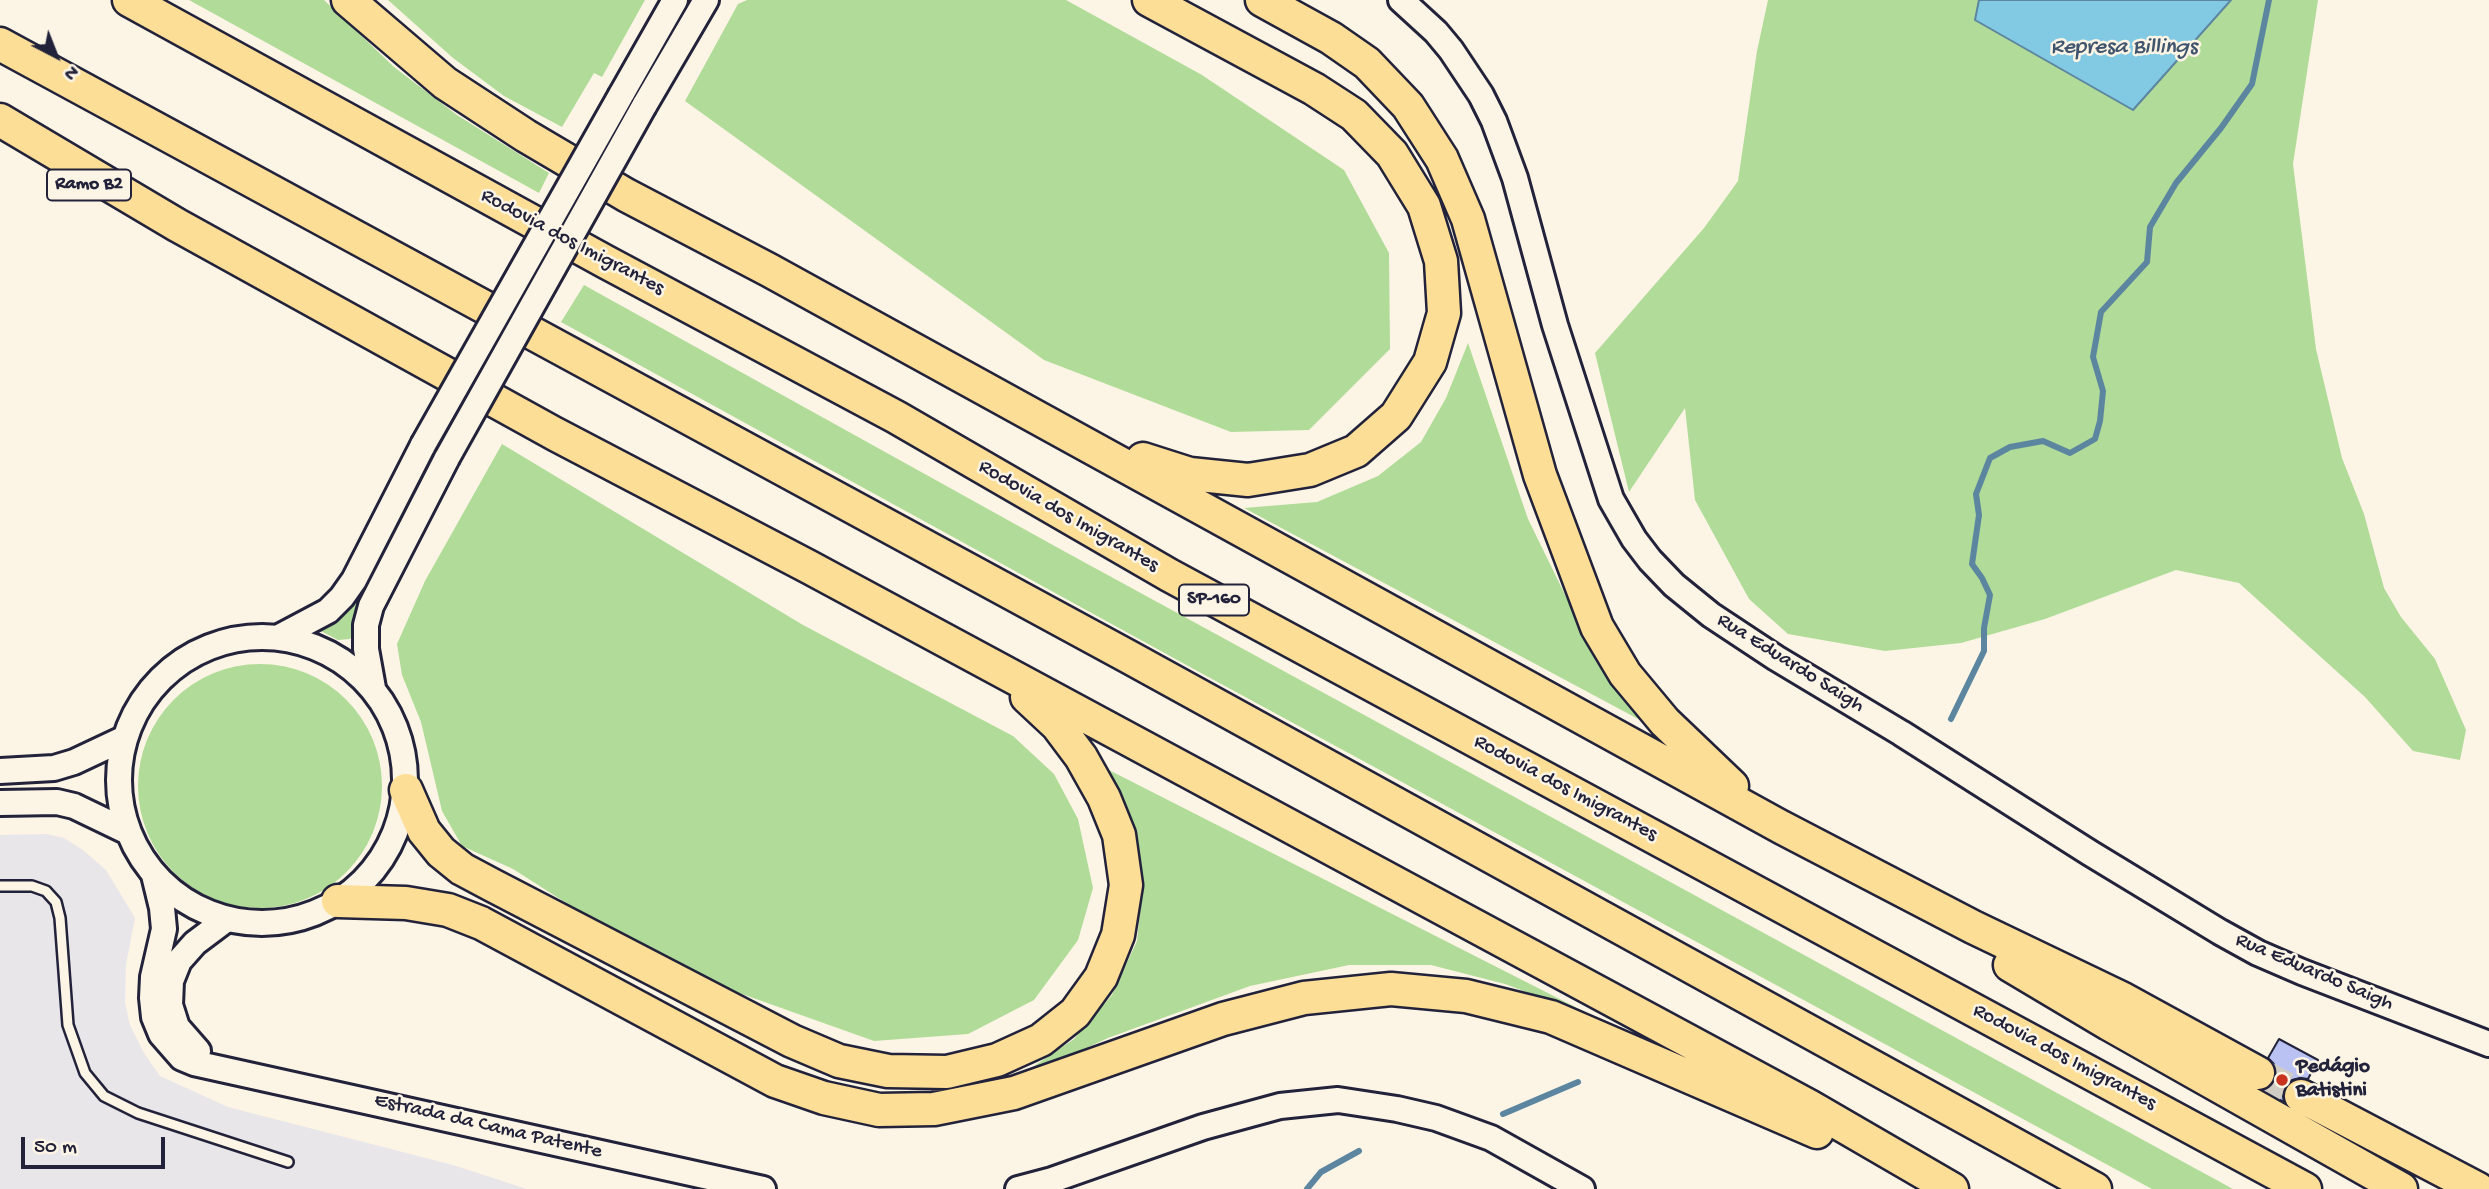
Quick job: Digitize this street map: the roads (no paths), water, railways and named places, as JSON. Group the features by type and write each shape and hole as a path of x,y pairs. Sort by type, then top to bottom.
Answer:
{"highway":[{"name":"Rodovia dos Imigrantes","path":"129,0 463,184 896,417 1169,575 2305,1189"},
{"path":"348,0 445,83 526,136 626,195 769,270 1781,827 1973,927 2123,999 2258,1073"},
{"path":"1074,437 1190,474 1248,480 1310,470 1356,451 1396,416 1430,362 1444,313 1441,261 1424,206 1392,154 1354,115 1314,89 1149,0"},
{"path":"1262,0 1331,38 1367,63 1408,106 1442,159 1468,219 1540,475 1597,627 1625,674 1665,722 1712,769 1781,827"},
{"path":"0,44 1129,657 2095,1189"},
{"path":"0,120 177,225 555,434 718,518 1809,1106 1951,1189"},
{"name":"Ramo B2","path":"0,144 177,225"},
{"path":"406,790 424,831 441,852 462,869 492,886 792,1041 839,1061 888,1071 947,1072 997,1060 1041,1040 1075,1013 1101,976 1118,935 1125,885 1119,835 1104,797 1081,757 1057,725 1001,671"},
{"path":"338,901 406,903 448,910 470,919 775,1081 824,1098 879,1110 934,1109 1014,1093 1223,1019 1304,998 1391,989 1466,996 1551,1017 1951,1189"},
{"path":"1973,927 1981,947 2109,1024 2401,1189"},
{"path":"2301,1096 2479,1189"}],"street":[{"path":"279,637 328,611 354,580 423,445 675,0"},
{"path":"373,688 366,649 366,625 371,606 447,458 706,0"},
{"name":"Rua Eduardo Saigh","path":"1401,0 1436,32 1451,50 1481,95 1494,121 1515,178 1552,314 1611,499 1634,539 1674,585 1712,615 1776,658 2230,937 2302,972 2489,1044"},
{"path":"279,637 306,642 331,653 354,668 373,688 399,736 406,790 395,834 372,872 338,901 303,917 265,923 227,919 187,902 154,875 128,832 118,785 125,738 147,694 184,660 229,640 279,637"},
{"path":"0,771 54,768 74,762 125,738"},
{"path":"0,803 57,802 74,806 128,832"},
{"name":"Estrada da Cama Patente","path":"154,875 164,929 153,977 154,1017 161,1034 182,1058 194,1063 762,1189"},
{"name":"Estrada da Cama Patente","path":"214,1066 188,1043 177,1027 170,1005 171,981 179,961 195,943 227,919"},
{"path":"1018,1189 1052,1180 1203,1127 1280,1106 1338,1100 1397,1108 1436,1118 1491,1138 1582,1189"}],"lane":[{"path":"0,886 32,886 46,891 56,902 60,918 68,1025 85,1073 104,1096 138,1113 288,1162"}],"water":[{"name":"Represa Billings","path":"1979,0 2231,0 2133,110 1975,20"}],"waterway":[{"path":"1951,719 1984,651 1984,628 1990,595 1972,564 1979,515 1976,494 1990,458 2010,447 2043,441 2070,453 2095,439 2103,391 2093,357 2101,312 2147,262 2150,227 2176,183 2221,128 2252,84 2269,0"},
{"path":"1503,1114 1578,1082"},
{"path":"1307,1189 1321,1172 1359,1151"}],"tunnel":[{"path":"2258,1073 2301,1096"}],"place":[{"name":"Pedágio Batistini","path":"2282,1080"}]}
